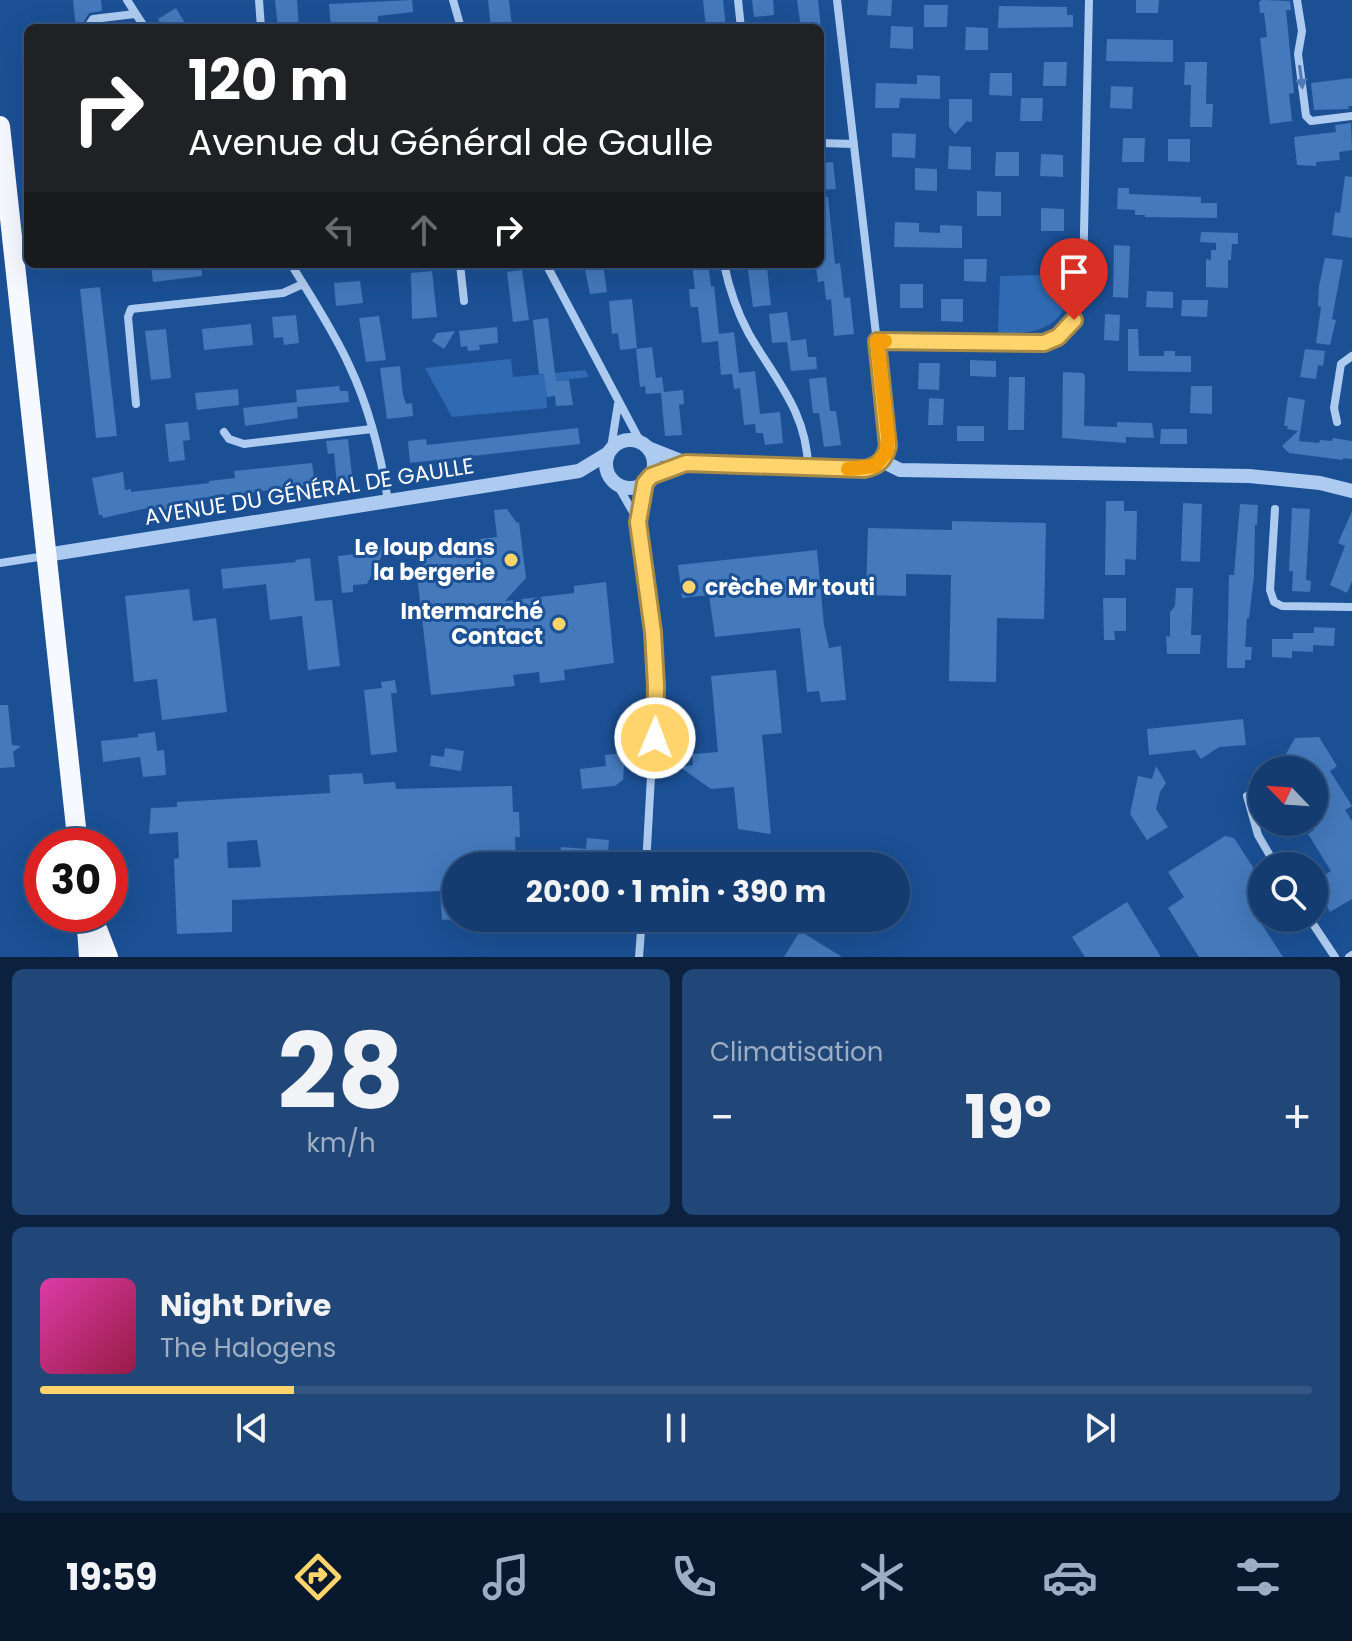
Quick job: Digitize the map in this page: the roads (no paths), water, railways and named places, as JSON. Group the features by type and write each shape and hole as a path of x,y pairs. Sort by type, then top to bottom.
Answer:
{"main road":[{"path":"0,126 76,828"},
{"path":"87,932 89,957"},
{"path":"98,932 108,957"}],"street":[{"path":"127,0 142,24"},
{"path":"259,0 261,24"},
{"path":"453,0 460,24"},
{"path":"738,0 741,24"},
{"path":"609,451 628,440 686,463 864,469 882,461 887,452 888,437 837,0"},
{"path":"877,341 1044,343 1058,337 1074,320 1080,306 1083,279 1089,0"},
{"path":"1297,0 1302,31 1298,54 1306,116 1311,121 1352,116"},
{"path":"90,24 93,19 135,14"},
{"path":"824,143 854,144"},
{"path":"293,268 349,363 372,429 388,501"},
{"path":"460,268 464,301"},
{"path":"548,268 618,403 654,463 638,522 651,612 656,686 647,852"},
{"path":"725,268 739,314 801,424 808,445 808,467"},
{"path":"136,404 128,317 131,309 283,293 303,284"},
{"path":"1337,422 1334,408 1341,364 1352,356"},
{"path":"618,403 617,425 605,468 638,522"},
{"path":"224,432 229,439 244,444 372,429"},
{"name":"AVENUE DU GÉNÉRAL DE GAULLE","path":"46,555 579,471 609,451"},
{"path":"882,461 900,470 1223,476 1320,483 1352,491"},
{"path":"614,483 635,488 686,463"},
{"name":"AVENUE DU GÉNÉRAL DE GAULLE","path":"579,471 614,483"},
{"path":"1275,509 1270,590 1274,602 1282,606 1352,607"},
{"path":"0,563 46,555"},
{"path":"1247,796 1258,835 1268,852"},
{"path":"639,957 641,932"},
{"path":"1318,932 1335,957"}],"place":[{"name":"Le loup dans la bergerie","path":"511,560"},
{"name":"crèche Mr touti","path":"689,587"},
{"name":"Intermarché Contact","path":"559,624"}]}
